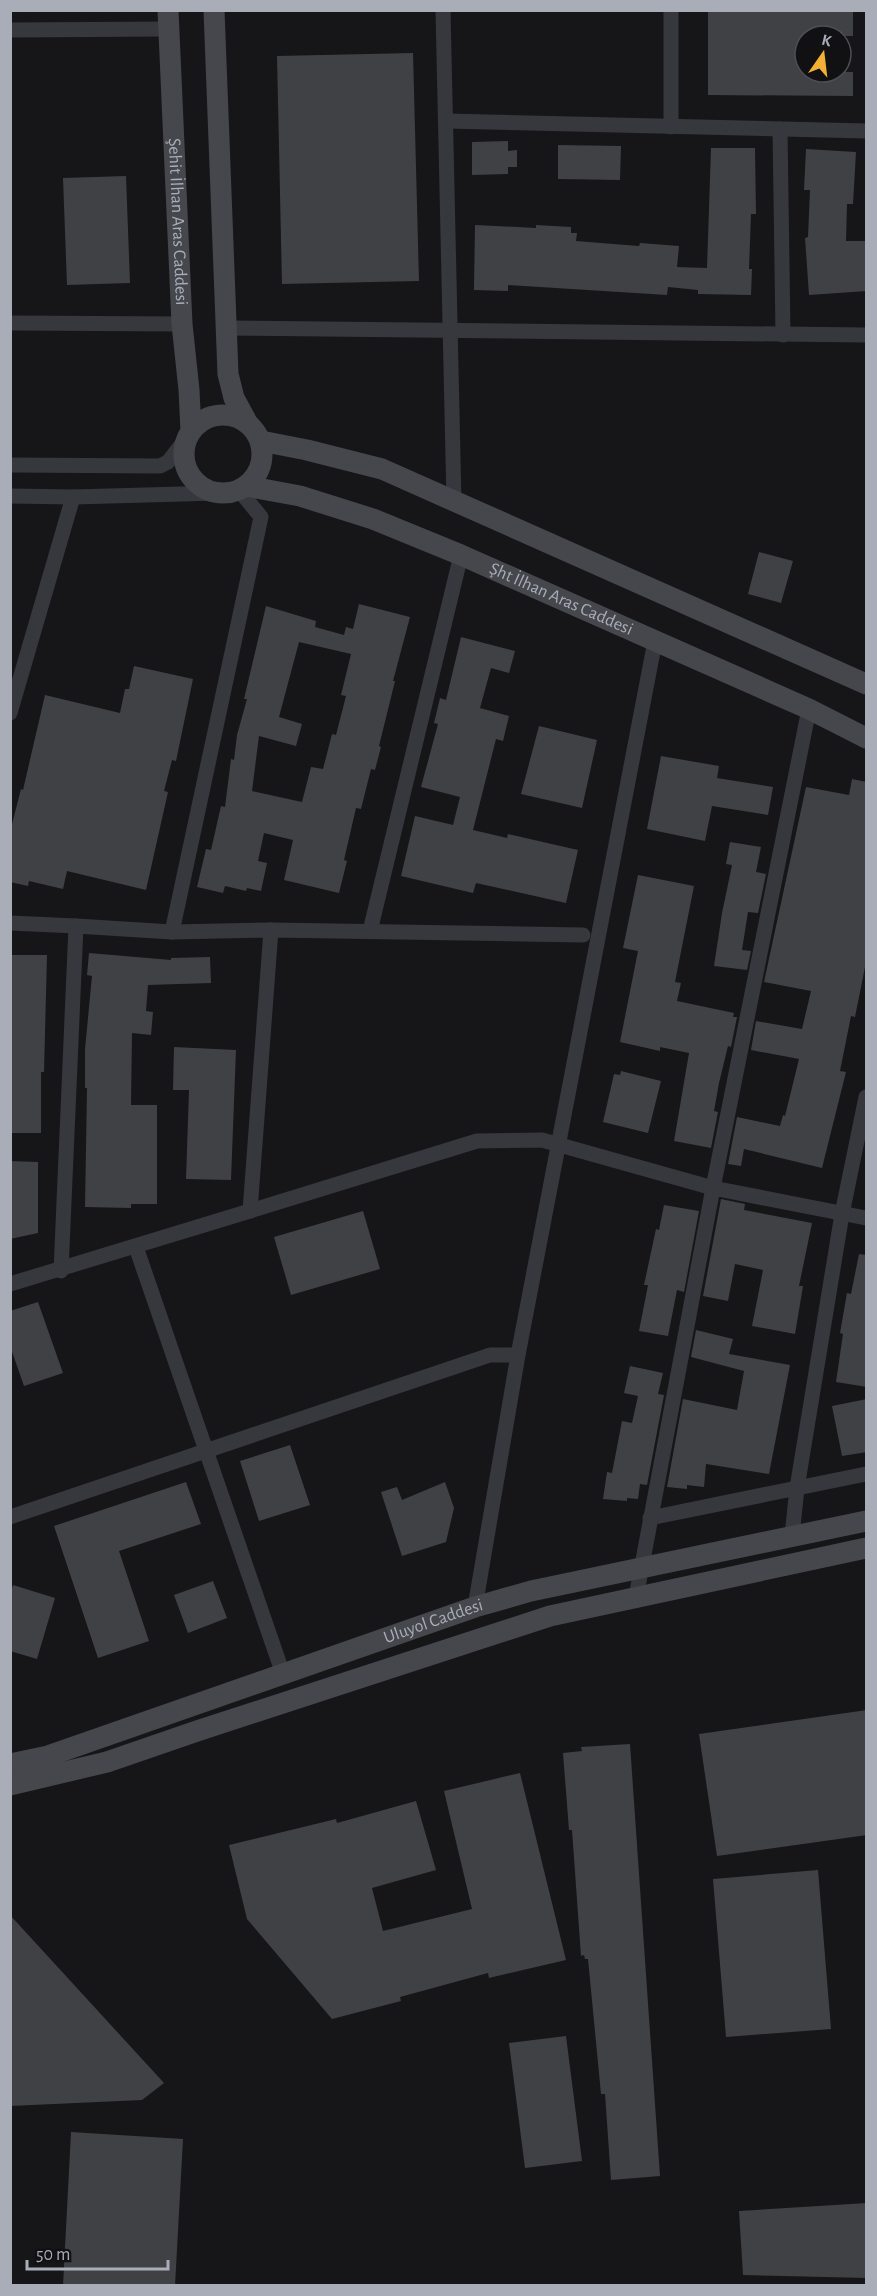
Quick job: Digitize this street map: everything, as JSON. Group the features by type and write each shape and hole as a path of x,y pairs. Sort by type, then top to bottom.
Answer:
{"main road":[{"path":"214,10 228,374 234,398 247,422"},
{"name":"Şehit İlhan Aras Caddesi","path":"169,20 182,324 189,390 190,433"},
{"path":"214,415 237,416 247,422 256,430 261,441 263,451 259,471 243,488 218,493 199,484 186,467 184,446 190,433 203,419 214,415"},
{"path":"261,441 382,469 867,684"},
{"name":"Şht İlhan Aras Caddesi","path":"243,488 300,496 373,519 461,555 809,709 867,738"},
{"name":"Uluyol Caddesi","path":"10,1764 48,1756 475,1607 531,1591 867,1521"},
{"name":"Uluyol Caddesi","path":"16,1781 107,1762 550,1616 867,1548"}],"street":[{"path":"443,10 454,502"},
{"path":"671,127 672,10"},
{"path":"10,30 169,20"},
{"path":"446,121 867,131"},
{"path":"780,129 783,334"},
{"path":"10,322 182,324"},
{"path":"226,328 867,335"},
{"path":"10,465 160,466 168,462 190,433"},
{"path":"172,932 261,517 243,488"},
{"path":"10,496 73,497 218,493"},
{"path":"10,712 73,497"},
{"path":"370,932 461,555"},
{"path":"475,1607 557,1145 655,642"},
{"path":"636,1597 713,1188 809,709"},
{"path":"10,923 172,932 271,930 583,935"},
{"path":"61,1271 76,926"},
{"path":"250,1211 271,930"},
{"path":"792,1536 797,1488 842,1214 867,1097"},
{"path":"10,1284 61,1271 477,1141 542,1140 713,1188 867,1218"},
{"path":"136,1247 283,1674"},
{"path":"10,1517 490,1354 518,1355"},
{"path":"650,1518 867,1474"}],"building":[{"path":"708,10 853,10 853,24 793,24 793,84 853,84 853,96 708,95"},
{"path":"413,53 419,281 282,284 277,56"},
{"path":"508,141 508,151 517,150 517,167 508,167 508,174 472,175 472,142"},
{"path":"558,145 621,146 620,180 558,179"},
{"path":"711,148 755,148 756,214 751,214 749,269 752,269 751,295 698,294 698,290 668,287 667,295 508,285 508,291 474,290 475,225 571,227 571,233 577,233 576,241 639,246 640,243 679,246 677,267 707,268"},
{"path":"806,149 856,152 853,204 847,204 846,241 867,241 867,291 809,295 805,238 808,237 810,190 804,190"},
{"path":"126,176 130,283 67,285 63,178"},
{"path":"759,552 793,561 781,603 748,594"},
{"path":"359,604 410,617 393,681 395,681 375,770 371,769 361,809 356,808 339,893 284,880 293,840 264,833 258,861 267,863 261,891 247,888 246,891 225,886 223,893 197,887 206,849 211,850 221,806 225,807 231,759 234,760 237,735 247,699 244,699 266,606 316,621 315,627 344,635 346,627 353,629","holes":["299,642 351,654 341,695 346,696 336,735 332,734 323,769 311,767 302,802 252,791 259,736 296,746 302,724 279,717"]},
{"path":"461,637 515,651 509,673 491,668 480,708 509,716 503,741 496,739 473,830 507,838 508,834 578,850 566,903 476,883 473,893 401,876 415,816 453,825 460,797 421,787 438,724 434,723 440,698 446,700"},
{"path":"134,666 193,679 176,761 172,760 164,791 168,792 146,890 67,871 63,889 29,881 28,886 10,882 10,832 21,789 23,790 45,695 120,713 125,689 129,689"},
{"path":"539,726 597,740 582,808 521,794"},
{"path":"661,756 719,766 717,778 773,787 768,815 712,806 705,841 647,829"},
{"path":"852,779 867,782 867,957 855,1017 851,1016 840,1071 846,1072 822,1168 744,1149 741,1166 728,1164 737,1117 780,1126 783,1115 785,1116 799,1059 751,1050 756,1021 802,1029 811,991 764,982 806,787 849,795"},
{"path":"730,842 761,847 756,872 766,874 758,913 748,912 742,950 751,951 747,970 714,966 732,865 726,864"},
{"path":"638,875 694,886 675,982 681,983 677,1001 734,1013 733,1017 737,1017 731,1047 728,1046 719,1083 714,1111 718,1112 711,1148 674,1141 689,1053 660,1047 660,1051 620,1042 638,951 623,948"},
{"path":"89,953 171,960 171,958 210,957 211,983 148,985 146,1011 153,1012 151,1035 132,1033 131,1105 157,1105 157,1204 131,1204 131,1208 85,1207 87,1088 85,1088 85,1049 92,976 87,975"},
{"path":"10,955 47,955 44,1072 41,1072 41,1133 10,1133"},
{"path":"174,1047 236,1050 231,1180 186,1179 189,1090 173,1090"},
{"path":"621,1071 661,1081 648,1133 603,1122 614,1074 620,1075"},
{"path":"10,1161 38,1162 38,1233 10,1239"},
{"path":"721,1199 745,1204 744,1210 812,1223 799,1286 803,1286 795,1334 752,1326 763,1270 735,1264 728,1301 703,1296"},
{"path":"664,1205 699,1211 684,1292 677,1290 668,1336 639,1331 648,1285 644,1285 656,1229 659,1230"},
{"path":"363,1211 380,1269 291,1295 274,1237"},
{"path":"859,1254 867,1255 867,1387 836,1382 843,1334 840,1333 847,1293 851,1294"},
{"path":"38,1302 63,1373 24,1386 10,1346 10,1311"},
{"path":"696,1330 733,1339 729,1354 790,1365 769,1474 706,1464 704,1487 687,1485 687,1489 667,1487 683,1399 737,1410 744,1371 691,1357"},
{"path":"630,1366 663,1373 658,1394 664,1395 647,1485 640,1484 638,1499 627,1498 627,1501 603,1499 607,1472 612,1473 622,1421 632,1423 638,1396 624,1393"},
{"path":"867,1399 867,1452 842,1456 832,1406"},
{"path":"290,1445 310,1505 259,1521 240,1461"},
{"path":"186,1482 201,1524 119,1551 149,1641 98,1658 54,1526"},
{"path":"445,1482 454,1508 446,1542 402,1556 381,1492 397,1487 402,1500"},
{"path":"213,1581 227,1618 188,1633 174,1595"},
{"path":"13,1585 55,1598 37,1659 10,1651 10,1595"},
{"path":"867,1710 867,1835 717,1856 699,1734"},
{"path":"630,1744 660,2176 611,2180 605,2094 601,2094 588,1959 585,1959 584,1955 581,1956 572,1830 569,1830 563,1753 582,1751 581,1747"},
{"path":"520,1773 566,1960 489,1978 488,1973 400,1997 401,2001 332,2019 247,1919 229,1845 336,1819 337,1823 416,1801 436,1870 372,1888 383,1931 472,1909 444,1791"},
{"path":"818,1870 831,2029 726,2037 713,1879"},
{"path":"10,1915 164,2083 142,2100 10,2106"},
{"path":"566,2036 582,2161 525,2168 509,2043"},
{"path":"71,2132 183,2139 175,2286 63,2286"},
{"path":"867,2203 867,2278 743,2275 739,2211"}]}
